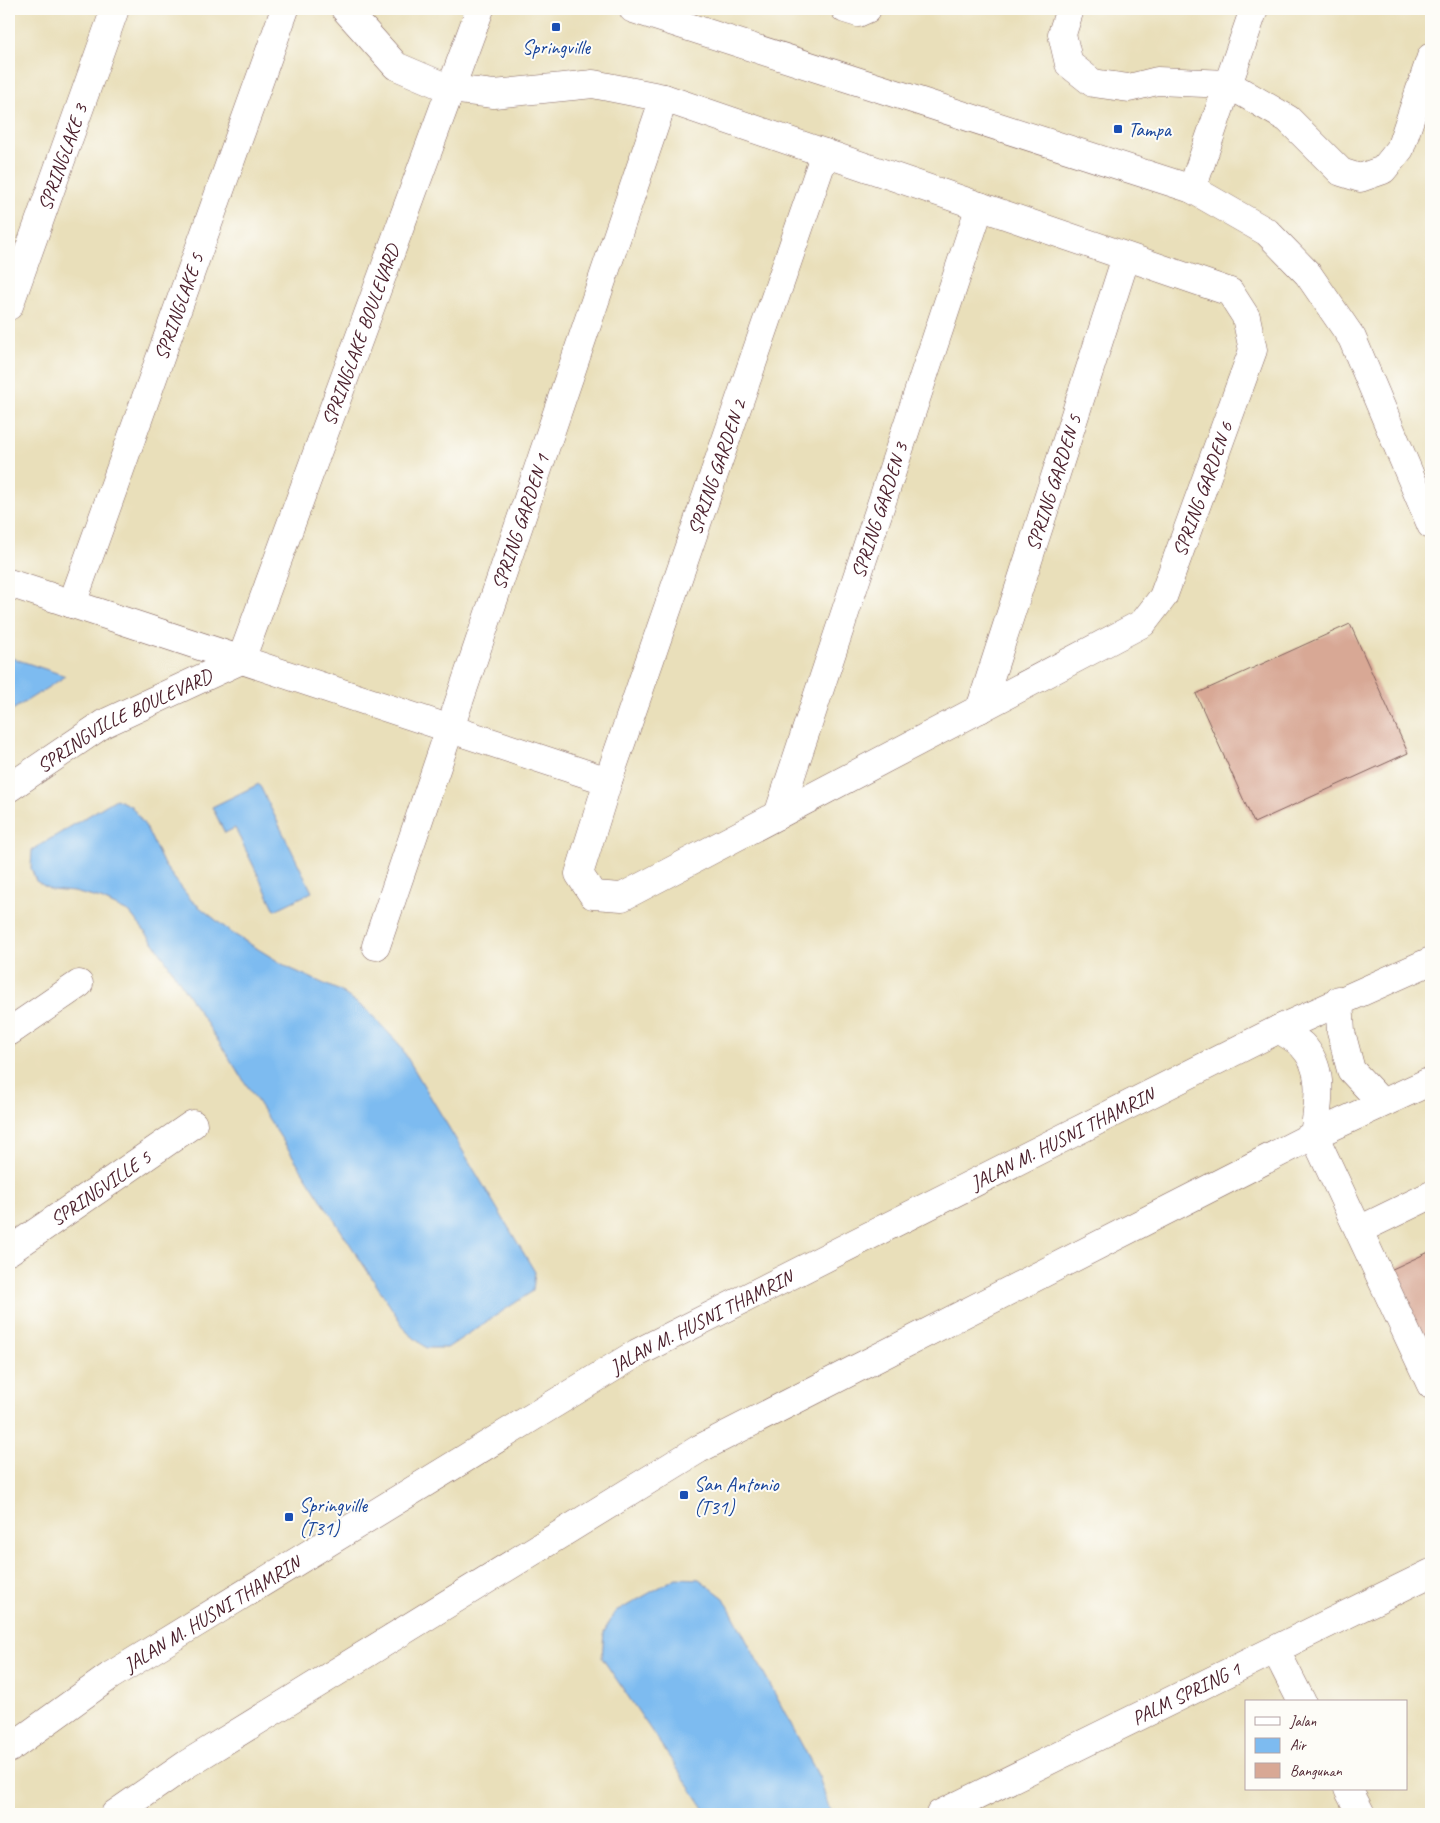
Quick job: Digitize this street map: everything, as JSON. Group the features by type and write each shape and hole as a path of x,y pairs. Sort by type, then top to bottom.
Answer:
{"street":[{"name":"SPRINGLAKE 3","path":"9,306 115,9"},
{"name":"SPRINGLAKE 5","path":"72,604 285,9"},
{"path":"344,9 396,66 450,89 494,94 594,84 664,98 1126,256"},
{"name":"SPRINGLAKE BOULEVARD","path":"242,660 480,9"},
{"path":"633,9 664,14 1192,188 1267,232 1308,274 1352,338 1431,525"},
{"path":"845,9 858,12 867,9"},
{"path":"1192,188 1254,9"},
{"path":"1066,21 1069,64 1093,83 1129,88 1157,81 1228,84 1288,119 1341,172 1360,178 1383,170 1400,149 1431,57"},
{"name":"SPRING GARDEN 1","path":"376,946 664,98"},
{"name":"SPRING GARDEN 2","path":"778,815 622,897 593,895 579,874 608,782 825,153"},
{"name":"SPRING GARDEN 3","path":"778,815 980,206"},
{"name":"SPRING GARDEN 6","path":"980,709 1143,623 1163,597 1253,350 1246,317 1230,292 1126,256"},
{"name":"SPRING GARDEN 5","path":"980,709 1126,256"},
{"path":"9,583 608,782"},
{"name":"SPRINGVILLE BOULEVARD","path":"9,788 103,724 242,660"},
{"path":"778,815 980,709"},
{"name":"JALAN M. HUSNI THAMRIN","path":"9,1749 110,1676 637,1353 1279,1029 1339,1000 1431,961"},
{"path":"9,1032 79,984"},
{"path":"1339,1000 1344,1045 1351,1070 1382,1103"},
{"path":"1279,1029 1302,1045 1315,1065 1320,1090 1314,1135 1431,1385"},
{"path":"115,1814 187,1764 699,1449 1314,1135 1382,1103 1429,1087"},
{"name":"SPRINGVILLE 5","path":"9,1250 193,1124"},
{"path":"1359,1230 1431,1195"},
{"name":"PALM SPRING 1","path":"940,1814 1431,1572"},
{"path":"1276,1650 1301,1700"},
{"path":"1349,1790 1361,1814"}],"water":[{"path":"9,657 66,676 9,712"},
{"path":"259,784 312,892 275,910 235,828 225,833 212,807"},
{"path":"116,799 131,806 146,827 164,865 191,900 232,933 289,968 340,991 368,1011 399,1044 535,1272 533,1291 447,1348 426,1348 407,1332 157,947 130,913 101,899 74,892 51,890 36,881 31,868 32,850"},
{"path":"676,1578 699,1579 724,1598 819,1777 831,1814 708,1814 602,1658 604,1632 614,1613"}],"building":[{"path":"1350,624 1408,753 1254,823 1196,694"},
{"path":"1431,1251 1431,1369 1386,1272"}],"place":[{"name":"Springville","path":"556,27"},
{"name":"Tampa","path":"1118,129"},
{"name":"San Antonio (T31)","path":"684,1495"},
{"name":"Springville (T31)","path":"289,1517"}]}
